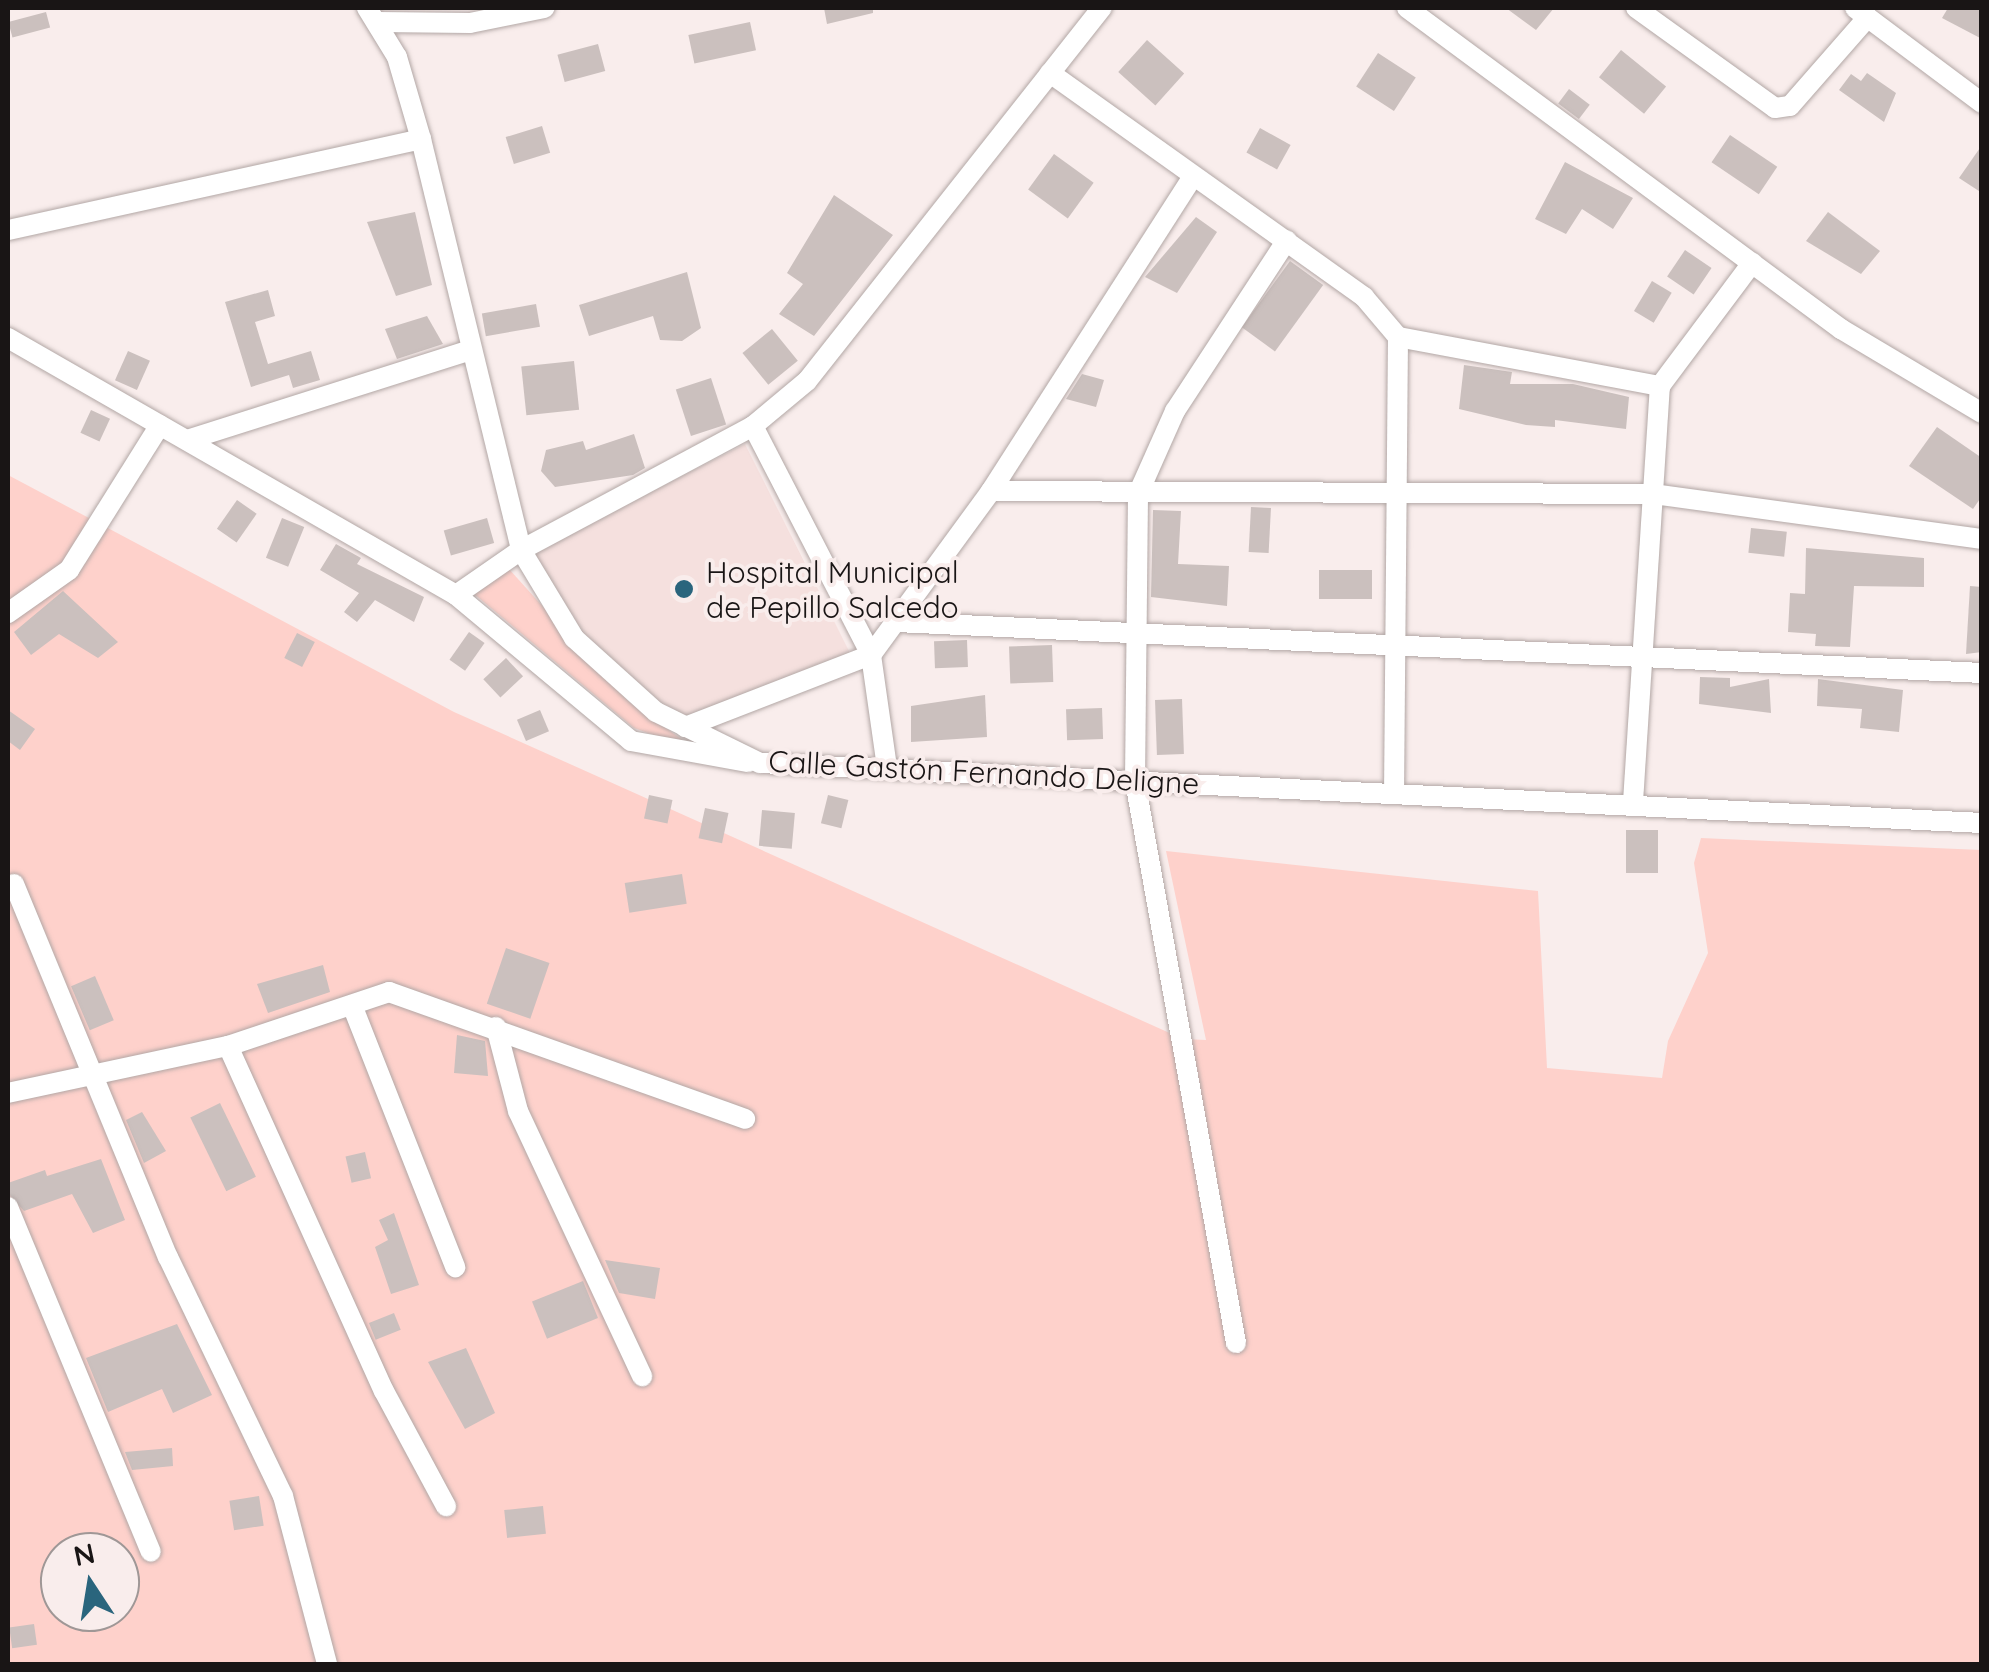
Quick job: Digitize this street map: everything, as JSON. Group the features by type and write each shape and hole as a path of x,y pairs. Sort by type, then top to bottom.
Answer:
{"street":[{"path":"372,14 468,15 544,8"},
{"path":"456,595 520,550 753,426 807,380 1102,8"},
{"path":"1408,8 1885,360 1982,413"},
{"path":"1430,24 1445,8"},
{"path":"1636,8 1775,108 1790,106 1862,12 1982,103"},
{"name":"Calle Gastón Fernando Deligne","path":"372,14 398,57 421,140 520,550 574,638 656,712 685,727 760,763 1394,790 1982,822"},
{"path":"1050,73 1192,178 1287,240 1364,297 1398,337 1660,386"},
{"path":"8,230 421,140"},
{"path":"685,727 870,655 991,491 1192,178"},
{"path":"1236,1343 1135,781 1138,494 1175,411 1287,240"},
{"path":"1633,802 1660,386 1752,263"},
{"path":"1394,790 1398,337"},
{"path":"8,338 456,595 631,741 760,763"},
{"path":"187,440 471,350"},
{"path":"8,612 69,570 160,425"},
{"path":"753,426 870,655 887,767"},
{"path":"991,491 1653,494 1982,539"},
{"path":"897,622 1982,673"},
{"path":"14,884 168,1256 283,1496 327,1664"},
{"path":"8,1093 228,1046 352,1004 407,993 745,1119"},
{"path":"352,1004 455,1267"},
{"path":"496,1026 518,1111 642,1376"},
{"path":"228,1046 384,1391 446,1506"},
{"path":"8,1206 151,1552"}],"shaded area":[{"name":"Hospital Municipal de Pepillo Salcedo","path":"745,444 850,653 689,716 670,715 584,640 535,561 539,549"},
{"path":"8,475 454,712 1183,1039 1206,1040 1166,851 1538,891 1547,1068 1662,1078 1668,1041 1708,953 1694,863 1701,838 1981,850 1981,1664 8,1664"},
{"path":"509,569 628,701 698,751 634,728 473,593"}],"building":[{"path":"824,8 873,8 873,13 827,24"},
{"path":"1506,8 1554,8 1536,30"},
{"path":"1948,8 1982,8 1982,39 1942,18"},
{"path":"46,12 50,27 12,38 8,22"},
{"path":"750,22 756,50 694,63 688,35"},
{"path":"1147,40 1184,73 1155,105 1118,72"},
{"path":"598,44 605,71 565,82 557,55"},
{"path":"1621,50 1666,87 1644,114 1599,77"},
{"path":"1378,53 1416,78 1394,111 1356,87"},
{"path":"1867,73 1896,93 1884,122 1839,90 1851,74 1861,81"},
{"path":"1569,89 1590,105 1579,119 1558,103"},
{"path":"542,126 550,153 514,164 506,137"},
{"path":"1260,128 1291,145 1277,169 1246,152"},
{"path":"1730,135 1777,167 1759,194 1712,162"},
{"path":"1982,145 1982,193 1959,178"},
{"path":"1054,154 1094,183 1068,218 1028,190"},
{"path":"1565,162 1633,198 1613,229 1582,209 1566,234 1535,219"},
{"path":"834,195 893,235 814,336 779,314 803,284 787,273"},
{"path":"415,212 432,285 396,296 367,222"},
{"path":"1828,212 1880,251 1861,274 1806,241"},
{"path":"1196,217 1217,232 1177,293 1145,277"},
{"path":"1685,250 1712,268 1694,294 1667,277"},
{"path":"1290,261 1323,285 1275,351 1242,327"},
{"path":"687,272 701,328 682,341 660,340 653,316 589,336 579,305"},
{"path":"1652,281 1672,293 1654,323 1634,311"},
{"path":"268,290 275,316 255,322 268,364 311,351 320,380 293,388 289,375 251,387 225,302"},
{"path":"536,304 540,327 486,336 482,314"},
{"path":"427,316 443,344 397,359 385,329"},
{"path":"772,329 798,361 768,385 742,353"},
{"path":"128,351 150,361 137,390 115,380"},
{"path":"574,361 579,410 526,415 521,367"},
{"path":"1464,365 1512,372 1510,384 1573,384 1629,397 1626,429 1555,420 1555,427 1526,425 1459,409"},
{"path":"1082,374 1104,380 1096,407 1066,399"},
{"path":"711,378 726,425 691,436 676,389"},
{"path":"91,410 110,419 99,442 80,433"},
{"path":"1937,427 1982,458 1982,496 1973,509 1909,466"},
{"path":"634,434 645,468 633,475 555,487 541,471 546,450 583,441 586,450"},
{"path":"237,500 257,514 237,542 217,529"},
{"path":"1251,507 1271,508 1269,553 1249,552"},
{"path":"1153,510 1181,511 1178,564 1229,566 1227,606 1151,597"},
{"path":"282,518 304,527 288,567 266,558"},
{"path":"487,518 494,543 451,555 444,530"},
{"path":"1751,528 1787,532 1784,557 1748,553"},
{"path":"336,544 361,558 357,564 424,597 414,622 375,600 357,622 344,612 359,593 320,570"},
{"path":"1806,548 1924,558 1924,587 1854,586 1850,647 1815,646 1816,634 1788,632 1790,593 1805,594"},
{"path":"1319,570 1372,570 1372,599 1319,599"},
{"path":"1970,586 1982,587 1982,652 1966,654"},
{"path":"63,591 118,642 98,658 59,634 31,655 14,632"},
{"path":"469,632 485,643 465,671 449,660"},
{"path":"297,633 315,642 302,667 284,658"},
{"path":"967,640 968,667 935,668 934,641"},
{"path":"1052,645 1053,682 1010,683 1009,647"},
{"path":"506,658 523,676 500,697 483,679"},
{"path":"1700,677 1730,678 1730,687 1769,679 1771,713 1699,704"},
{"path":"1818,679 1903,690 1899,732 1860,728 1862,709 1817,706"},
{"path":"985,695 987,737 911,742 911,706"},
{"path":"1182,699 1184,754 1157,755 1155,700"},
{"path":"1102,708 1103,739 1067,740 1066,709"},
{"path":"8,710 35,729 20,750 8,741"},
{"path":"540,710 549,731 526,741 517,720"},
{"path":"649,795 672,800 667,823 644,818"},
{"path":"828,795 848,800 841,828 821,823"},
{"path":"705,808 728,813 722,843 699,838"},
{"path":"762,810 795,813 792,849 759,846"},
{"path":"1626,830 1658,830 1658,873 1626,873"},
{"path":"682,874 687,904 629,913 625,883"},
{"path":"506,948 549,963 530,1019 487,1004"},
{"path":"323,965 330,992 268,1013 257,984"},
{"path":"95,976 114,1020 90,1030 71,986"},
{"path":"457,1035 485,1041 488,1076 454,1073"},
{"path":"220,1103 256,1177 226,1191 190,1117"},
{"path":"142,1112 166,1151 144,1163 126,1120"},
{"path":"365,1152 371,1178 352,1183 346,1156"},
{"path":"101,1159 125,1220 93,1233 72,1194 24,1211 8,1193 8,1183 45,1170 47,1176"},
{"path":"394,1213 419,1285 391,1294 375,1247 388,1240 379,1220"},
{"path":"605,1260 660,1268 655,1299 619,1293"},
{"path":"583,1281 598,1318 547,1339 532,1302"},
{"path":"394,1313 401,1330 376,1340 369,1323"},
{"path":"177,1324 212,1395 173,1413 162,1389 108,1412 86,1358"},
{"path":"466,1348 495,1413 465,1429 428,1362"},
{"path":"172,1448 173,1466 132,1470 125,1452"},
{"path":"259,1496 264,1526 234,1530 229,1501"},
{"path":"543,1506 546,1534 507,1538 504,1510"},
{"path":"34,1624 37,1645 12,1648 9,1627"}],"place":[{"name":"Hospital Municipal de Pepillo Salcedo","path":"684,589"}]}
